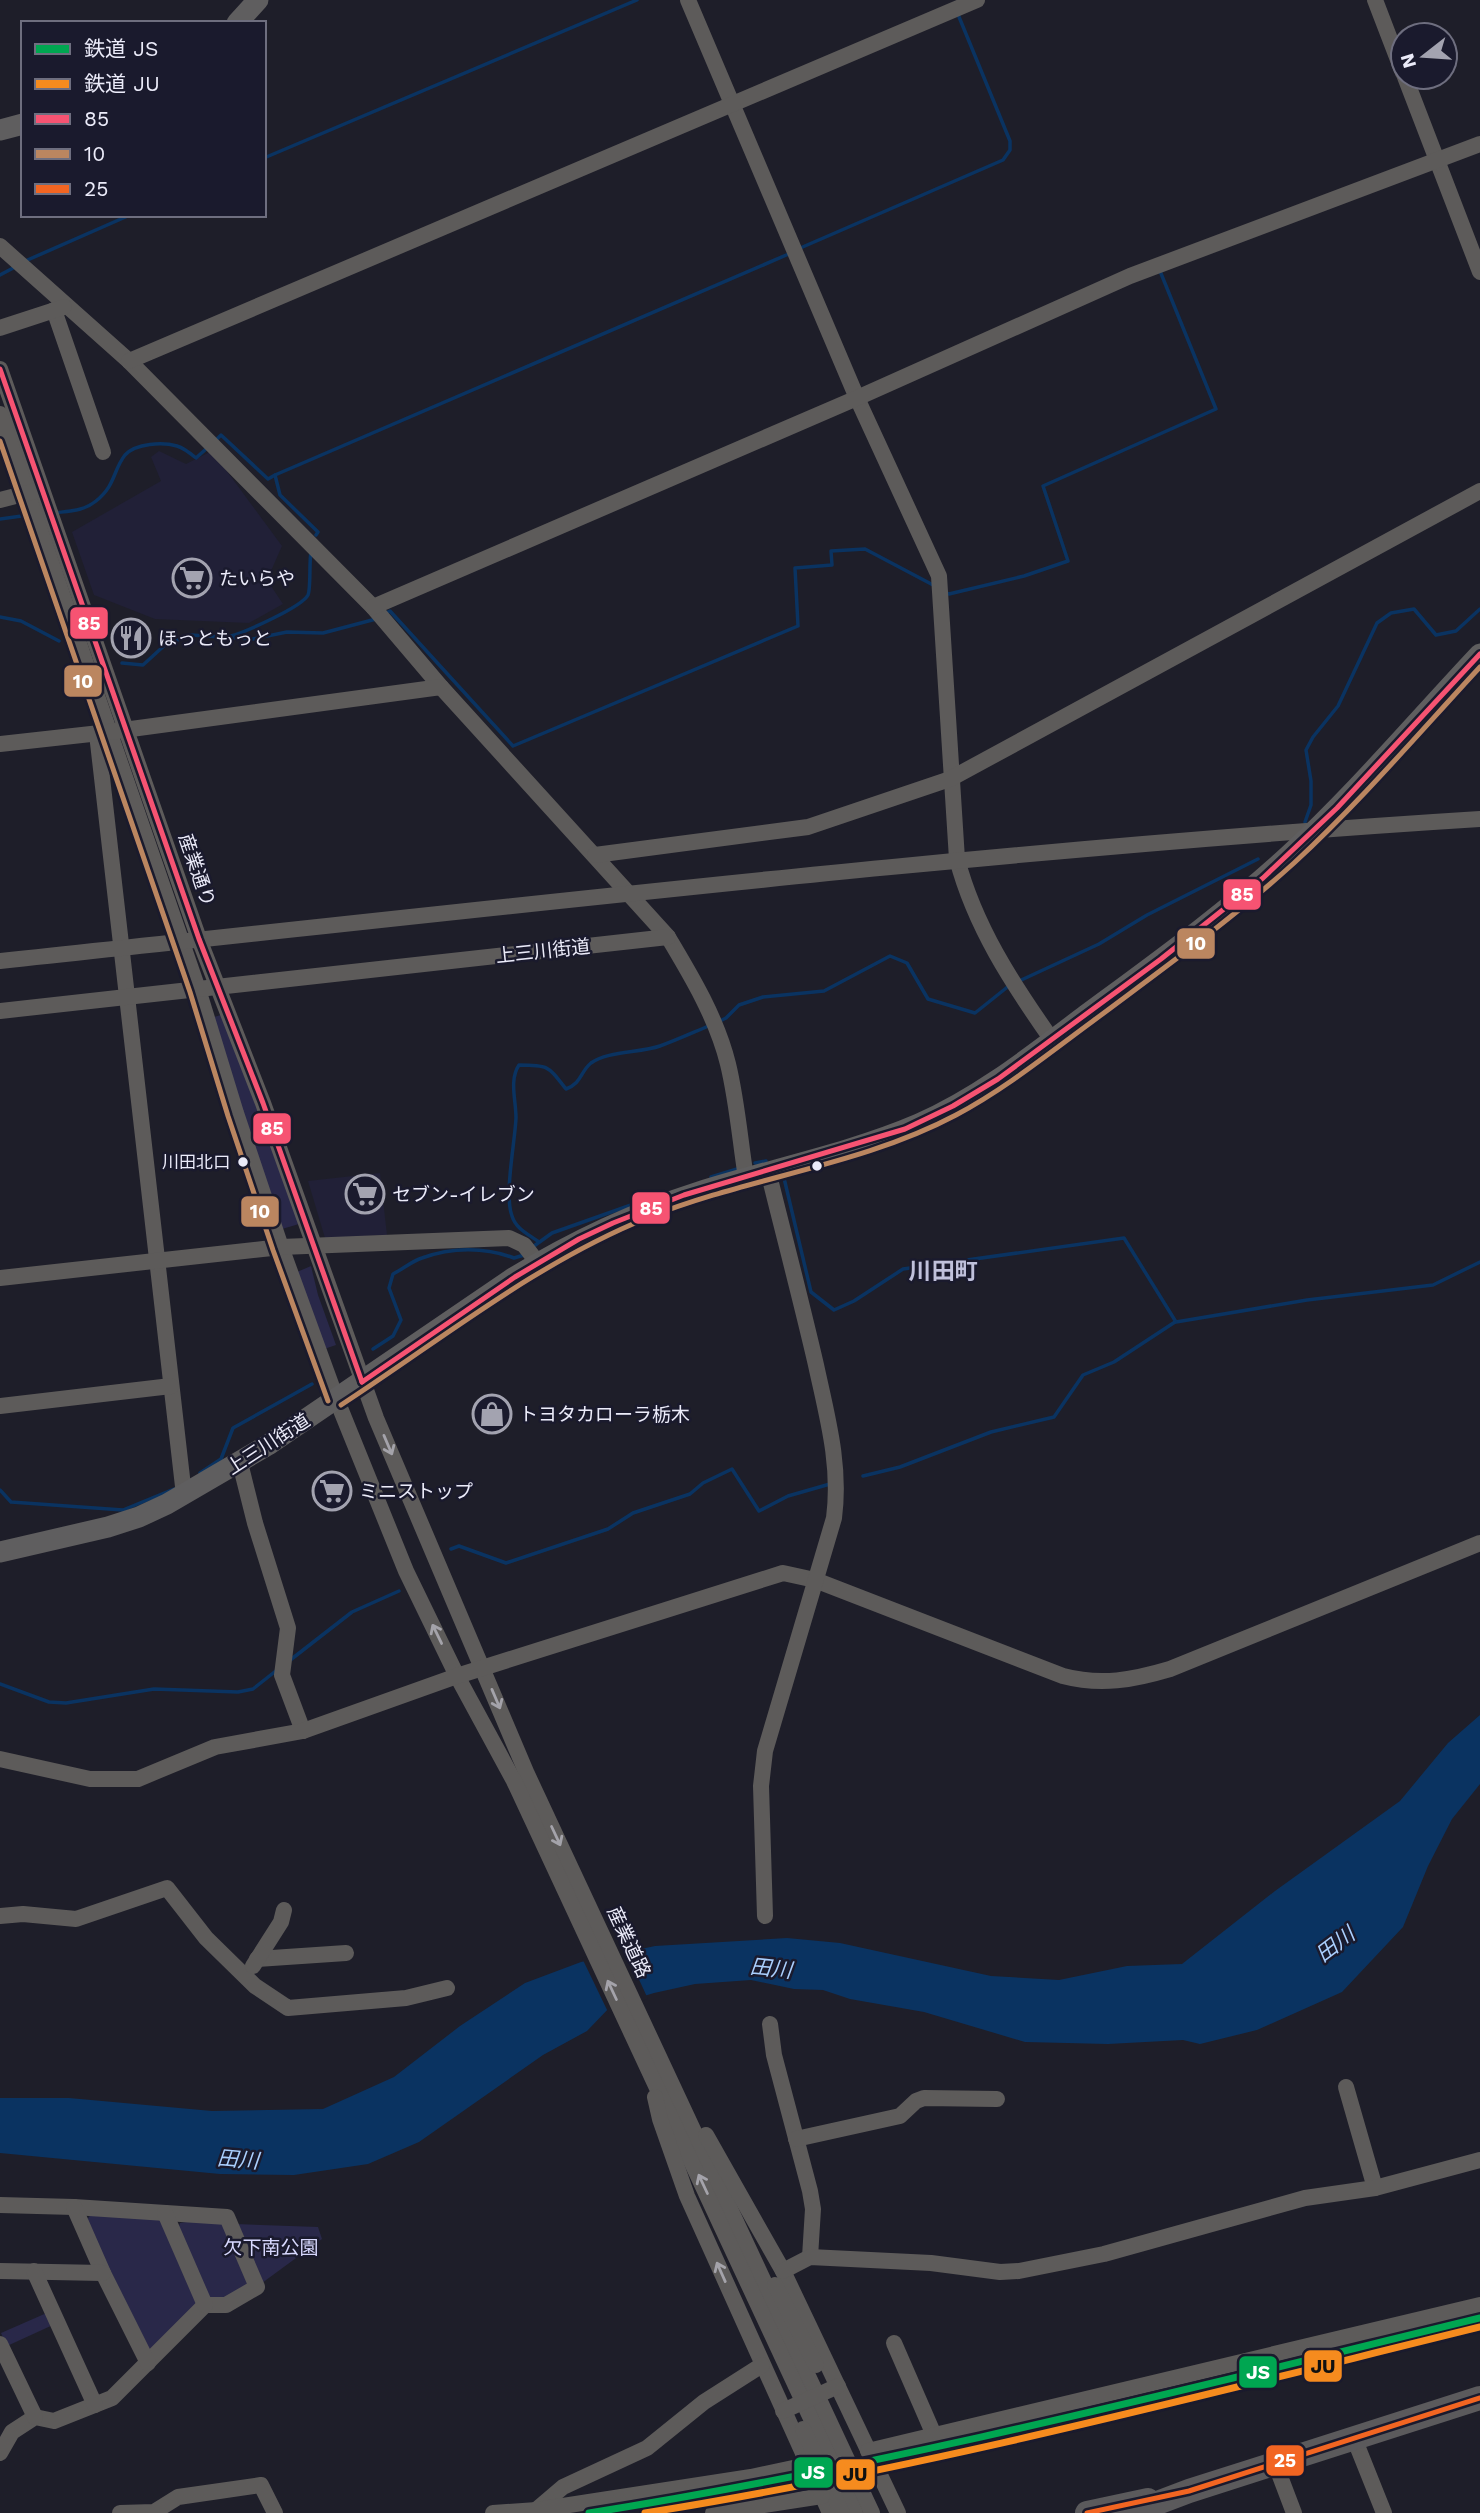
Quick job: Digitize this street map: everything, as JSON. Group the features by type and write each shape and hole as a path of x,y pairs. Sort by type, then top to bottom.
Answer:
{"highway":[{"path":"1131,2513 1189,2491 1480,2398"},
{"path":"1087,2513 1189,2491"}],"main road":[{"path":"239,21 258,0"},
{"path":"0,130 21,125"},
{"name":"上三川街道","path":"0,1552 124,1522 184,1495 240,1463 490,1292 592,1233 637,1213 879,1139 928,1120 989,1086 1208,923 1273,869 1316,830 1480,654"}],"street":[{"path":"688,0 857,398 939,576 957,859 966,892 992,950 1052,1040"},
{"path":"129,361 977,0"},
{"path":"1376,0 1389,35"},
{"path":"1410,91 1480,272"},
{"path":"373,607 857,398 1130,276 1480,144"},
{"path":"0,246 60,308 129,361 373,607 441,687 668,937 693,979 719,1035 728,1065 746,1178"},
{"path":"0,328 60,308"},
{"path":"60,308 103,452"},
{"name":"産業通り","path":"0,369 35,492 110,732 198,989 281,1247 336,1398"},
{"name":"産業通り","path":"0,414 35,492"},
{"path":"595,855 808,827 950,779 1480,491"},
{"path":"0,500 35,492"},
{"path":"0,744 110,732 441,687"},
{"path":"110,732 121,949 184,1495"},
{"name":"産業通り","path":"110,732 199,939 263,1103 362,1382"},
{"path":"0,961 957,859 1480,819"},
{"name":"上三川街道","path":"0,1011 668,937"},
{"path":"765,1916 761,1786 765,1751 834,1518 837,1485 833,1440 768,1171"},
{"path":"0,1278 281,1247 509,1238 524,1245 538,1262"},
{"name":"産業道路","path":"362,1382 596,1939"},
{"path":"0,1406 172,1386"},
{"name":"産業道路","path":"336,1398 407,1571 457,1676 596,1939 655,2063 855,2513"},
{"path":"240,1463 255,1523 288,1628 282,1675 303,1731"},
{"path":"0,1759 90,1779 138,1779 215,1747 303,1731 457,1676 783,1573 815,1580 1046,1671 1082,1681 1118,1682 1170,1669 1480,1543"},
{"path":"0,1916 23,1914 76,1919 167,1888 206,1938 246,1977 288,2008 406,1998 447,1988"},
{"path":"246,1977 281,1922 284,1910"},
{"path":"257,1959 346,1953"},
{"path":"770,2024 774,2055 813,2209 810,2257"},
{"path":"655,2063 783,2271 898,2513"},
{"path":"655,2063 660,2119 687,2196 830,2513"},
{"path":"1346,2087 1375,2188"},
{"path":"796,2139 900,2116 916,2101 924,2098 997,2099"},
{"path":"783,2271 810,2257 931,2263 1000,2272 1018,2271 1104,2254 1305,2198 1375,2188 1480,2160"},
{"path":"0,2205 227,2217 257,2287 226,2305 205,2305 112,2398 54,2421 35,2417 12,2432 0,2453"},
{"path":"74,2207 148,2363"},
{"path":"723,2211 752,2318 842,2513"},
{"path":"723,2211 785,2302 887,2513"},
{"name":"産業道路","path":"723,2211 872,2513"},
{"path":"165,2213 205,2305"},
{"path":"0,2270 103,2273"},
{"path":"34,2271 95,2405"},
{"path":"868,2451 1480,2305"},
{"path":"894,2343 934,2435"},
{"path":"0,2344 35,2417"},
{"path":"536,2510 562,2487 647,2448 704,2402 762,2365"},
{"path":"783,2411 838,2386"},
{"path":"1354,2438 1384,2513"},
{"path":"1275,2463 1294,2513"},
{"path":"493,2513 536,2510 737,2479 807,2465"},
{"path":"120,2513 154,2512 178,2497 261,2485 275,2513"},
{"path":"713,2513 822,2496"}],"shaded area":[{"path":"159,451 186,464 212,451 282,546 267,580 283,604 249,623 155,619 94,595 72,532 161,481 151,457"},
{"path":"380,1173 387,1235 325,1238 308,1181"}],"green space":[{"path":"221,1015 299,1224 282,1229 214,1017"},
{"path":"311,1266 336,1345 324,1349 297,1272"},
{"path":"92,2213 160,2220 197,2305 153,2352 146,2351 86,2221"},
{"path":"180,2223 222,2223 248,2285 223,2299 206,2296 178,2230"},
{"name":"欠下南公園","path":"235,2224 318,2227 322,2239 262,2283"},
{"path":"49,2312 55,2324 7,2346 1,2333"}],"water":[{"name":"田川","path":"1480,1715 1480,1784 1452,1819 1428,1866 1403,1927 1342,1992 1257,2030 1200,2044 1183,2040 1108,2044 1025,2042 924,2012 850,1999 823,1990 794,1989 751,1980 695,1984 611,2006 587,2031 543,2055 419,2142 368,2164 294,2175 220,2174 0,2153 0,2098 69,2098 212,2111 323,2109 394,2077 460,2026 525,1983 581,1962 655,1946 787,1938 840,1943 991,1976 1059,1980 1127,1966 1182,1964 1275,1891 1400,1801 1448,1743"}],"pier":[{"path":"625,1949 648,1999 613,2010 609,2014 582,1958"}],"waterway":[{"path":"266,157 637,0"},
{"path":"798,249 1003,160 1010,150 1010,141 957,12"},
{"path":"23,262 125,217"},
{"path":"316,535 318,532 280,495 275,475 791,253"},
{"path":"0,275 17,266"},
{"path":"945,592 949,594 1024,576 1068,561 1043,486 1216,409 1160,271 1163,270"},
{"path":"217,439 221,435 268,479 275,475"},
{"path":"54,513 81,509 96,501 111,483 125,455 136,448 157,444 171,445 182,448 196,458 206,449"},
{"path":"0,519 29,515"},
{"path":"386,613 390,611 513,746 798,626 795,568 832,565 831,551 865,549 935,586"},
{"path":"231,636 248,630 304,600 309,592 311,552"},
{"path":"1305,822 1311,805 1311,781 1306,750 1338,706 1377,623 1391,613 1414,609 1436,635 1456,631 1480,609"},
{"path":"0,617 21,621 59,641"},
{"path":"122,663 143,665 166,644 191,635 253,639 287,632 323,633 376,619"},
{"path":"1017,982 1099,944 1147,915 1258,859"},
{"path":"718,1022 739,1005 763,997 824,991 890,956 907,963 928,999 975,1013 1010,985"},
{"path":"539,1242 516,1224 510,1207 509,1182 516,1118 514,1077 519,1065 547,1068 566,1089 575,1084 587,1066 598,1059 660,1046 711,1025"},
{"path":"755,1163 766,1161"},
{"path":"711,1177 737,1169"},
{"path":"784,1178 811,1292 834,1310 854,1301 903,1269 1124,1238 1176,1322 1307,1300 1433,1285 1480,1262"},
{"path":"534,1246 552,1233 648,1199"},
{"path":"373,1349 393,1336 401,1320 389,1288 393,1274 418,1259 457,1250 480,1250 514,1258 524,1255"},
{"path":"863,1476 900,1467 991,1432 1054,1417 1083,1375 1114,1362 1175,1322"},
{"path":"200,1473 221,1459 233,1428 312,1384"},
{"path":"451,1549 459,1546 506,1563 608,1529 633,1513 690,1494 703,1483 732,1469 759,1511 788,1496 830,1484"},
{"path":"0,1490 11,1502 123,1510 174,1489"},
{"path":"289,1661 352,1612 399,1591"},
{"path":"0,1684 49,1702 66,1703 154,1689 238,1692 253,1689 277,1670"}],"rail line":[{"name":"JS","path":"589,2513 702,2494 925,2449 1147,2399 1480,2318"},
{"name":"JU","path":"645,2513 855,2475 1064,2429 1480,2327"}],"transit line":[{"name":"85","path":"0,369 199,939 263,1103 362,1382"},
{"name":"10","path":"0,441 190,992 273,1250 328,1401"},
{"name":"85","path":"362,1382 515,1277 579,1239 684,1195 905,1129 953,1106 998,1079 1161,959 1263,878 1337,808 1480,654"},
{"name":"10","path":"341,1405 490,1304 566,1257 606,1236 685,1204 881,1147 956,1115 992,1094 1170,964 1270,884 1342,816 1480,667"},
{"name":"25","path":"1087,2513 1189,2491 1480,2398"}],"place":[{"name":"たいらや","path":"192,578"},
{"name":"ほっともっと","path":"131,638"},
{"name":"川田北口","path":"243,1162"},
{"name":"セブン-イレブン","path":"365,1194"},
{"name":"トヨタカローラ栃木","path":"492,1414"},
{"name":"ミニストップ","path":"332,1491"}],"district":[{"name":"川田町","path":"943,1271"}]}
